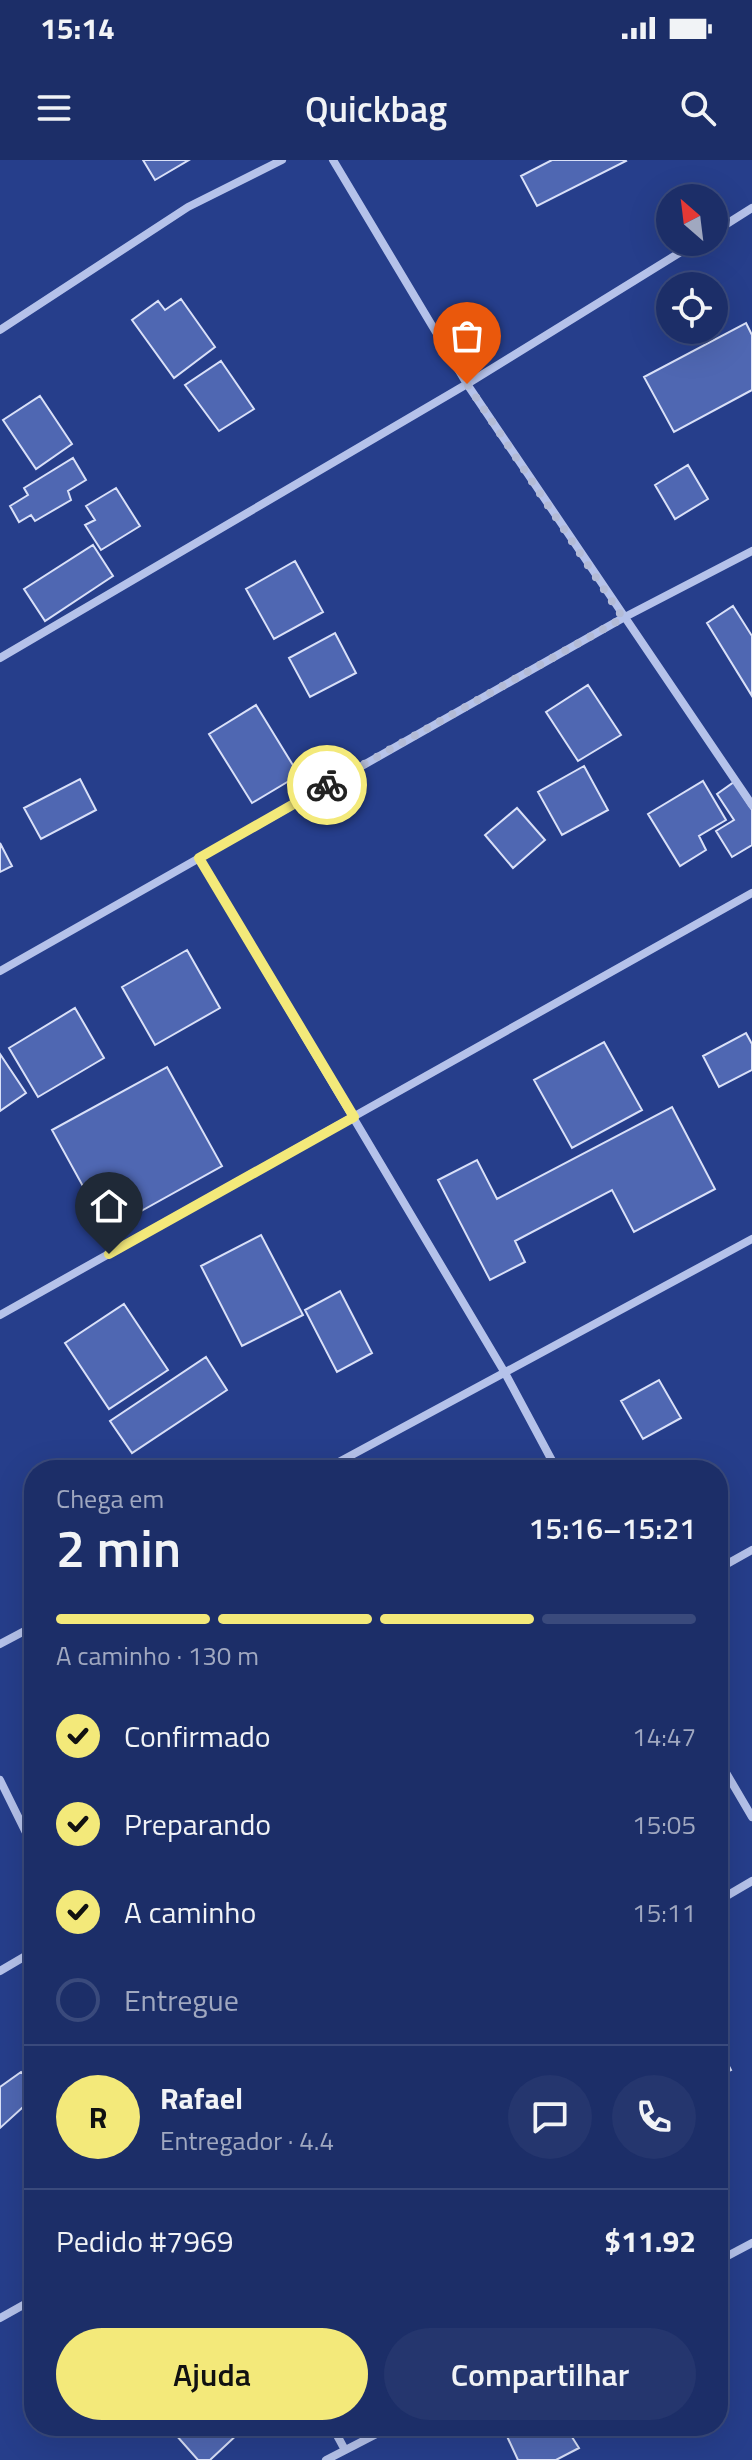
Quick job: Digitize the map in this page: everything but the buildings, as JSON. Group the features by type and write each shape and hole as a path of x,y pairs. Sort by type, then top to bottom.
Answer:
{"street":[{"path":"0,330 188,207 282,160"},
{"path":"333,160 467,384 752,805"},
{"path":"728,223 752,208"},
{"path":"0,658 467,384 674,256"},
{"path":"0,971 623,618 752,551"},
{"path":"199,858 505,1373 552,1460"},
{"path":"0,1315 752,893"},
{"path":"343,1460 752,1239"},
{"path":"728,1563 752,1550"},
{"path":"0,1644 24,1631"},
{"path":"728,1776 752,1817"},
{"path":"0,1780 24,1829"},
{"path":"728,1895 752,1881"},
{"path":"0,1971 24,1957"},
{"path":"728,2256 752,2243"},
{"path":"0,2318 24,2305"},
{"path":"337,2436 345,2450"},
{"path":"326,2460 372,2436"}],"way so far":[{"path":"327,785 623,618 467,384"}],"route":[{"path":"109,1254 354,1117 199,858 327,785"}]}
